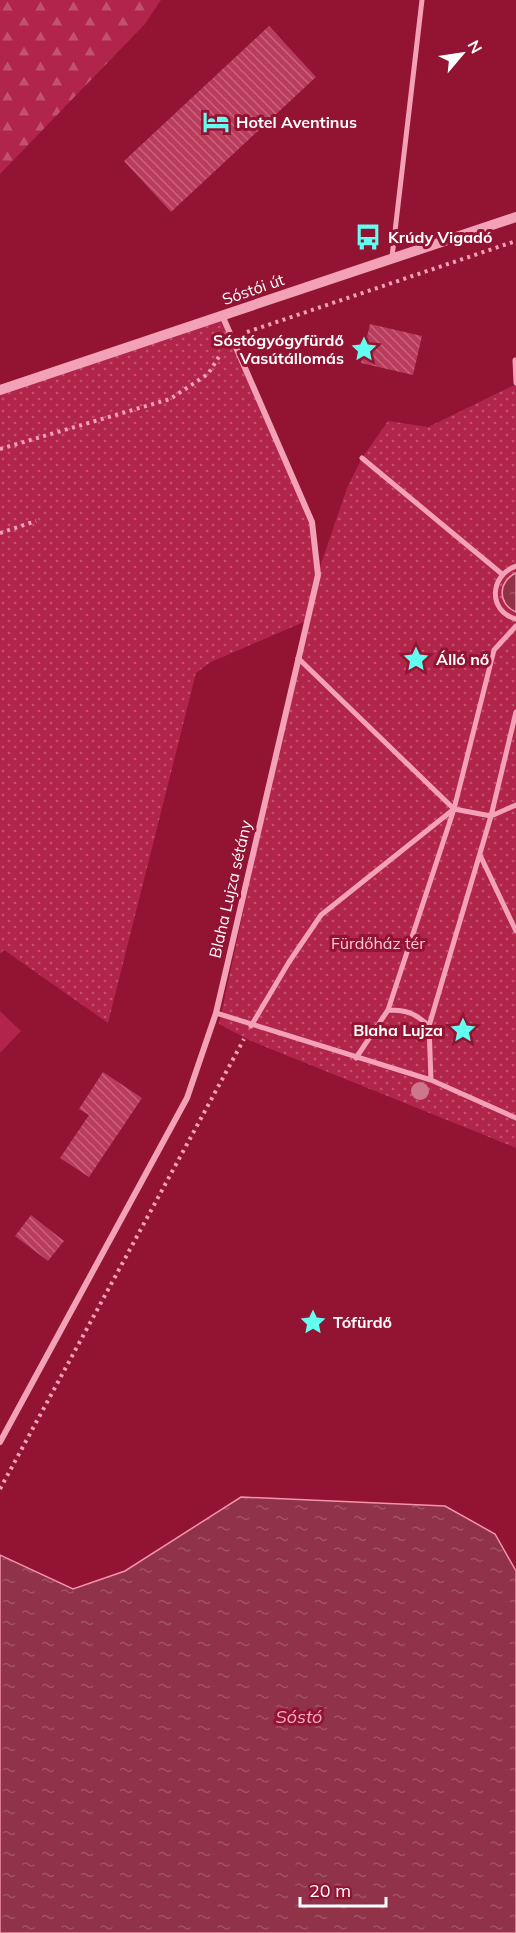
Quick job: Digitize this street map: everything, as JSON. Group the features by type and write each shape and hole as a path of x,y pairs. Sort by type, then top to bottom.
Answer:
{"street":[{"path":"392,257 422,0"},
{"name":"Sóstói út","path":"0,390 516,217"},
{"name":"Blaha Lujza sétány","path":"0,1442 187,1098 216,1013 318,575 312,522 222,315"},
{"path":"515,360 516,382"},
{"path":"362,458 502,574"},
{"path":"516,566 502,574 497,581 495,599 505,614 516,619"},
{"path":"357,1058 388,1010 454,809 494,650 516,626"},
{"path":"298,658 454,809 491,816 516,805"},
{"path":"431,1080 429,1026 491,816 516,712"},
{"path":"251,1026 289,962 321,915 454,809"},
{"path":"480,855 516,931"},
{"path":"388,1010 406,1010 416,1014 429,1026"},
{"path":"216,1013 251,1026 431,1080 516,1118"}],"path":[{"path":"0,449 170,399 208,374 231,337 516,241"},
{"path":"0,533 36,521"},
{"path":"0,1489 251,1026"}],"green space":[{"path":"0,0 161,0 145,24 0,174"},
{"name":"Fürdőház tér","path":"222,315 312,522 318,573 347,488 362,458 388,421 428,427 516,384 516,1148 251,1041 219,1024 306,621 211,662 196,673 108,1023 4,950 0,954 0,390"},
{"path":"0,1011 21,1031 0,1053"}],"water":[{"path":"516,573 516,612 505,604 502,592 506,581"},
{"name":"Sóstó","path":"241,1497 445,1506 495,1534 516,1571 516,1933 0,1933 0,1555 73,1589 125,1571"}],"building":[{"name":"Hotel Aventinus","path":"269,26 316,77 171,212 124,161"},
{"path":"370,324 422,336 413,375 361,363"},
{"path":"103,1072 142,1098 89,1177 60,1158 89,1115 79,1109"},
{"path":"31,1215 64,1241 48,1261 15,1236"}],"place":[{"name":"Hotel Aventinus","path":"216,122"},
{"name":"Krúdy Vigadó","path":"368,237"},
{"name":"Sóstógyógyfürdő Vasútállomás","path":"364,349"},
{"name":"Álló nő","path":"416,659"},
{"name":"Blaha Lujza","path":"463,1030"},
{"name":"Tófürdő","path":"313,1322"}]}
